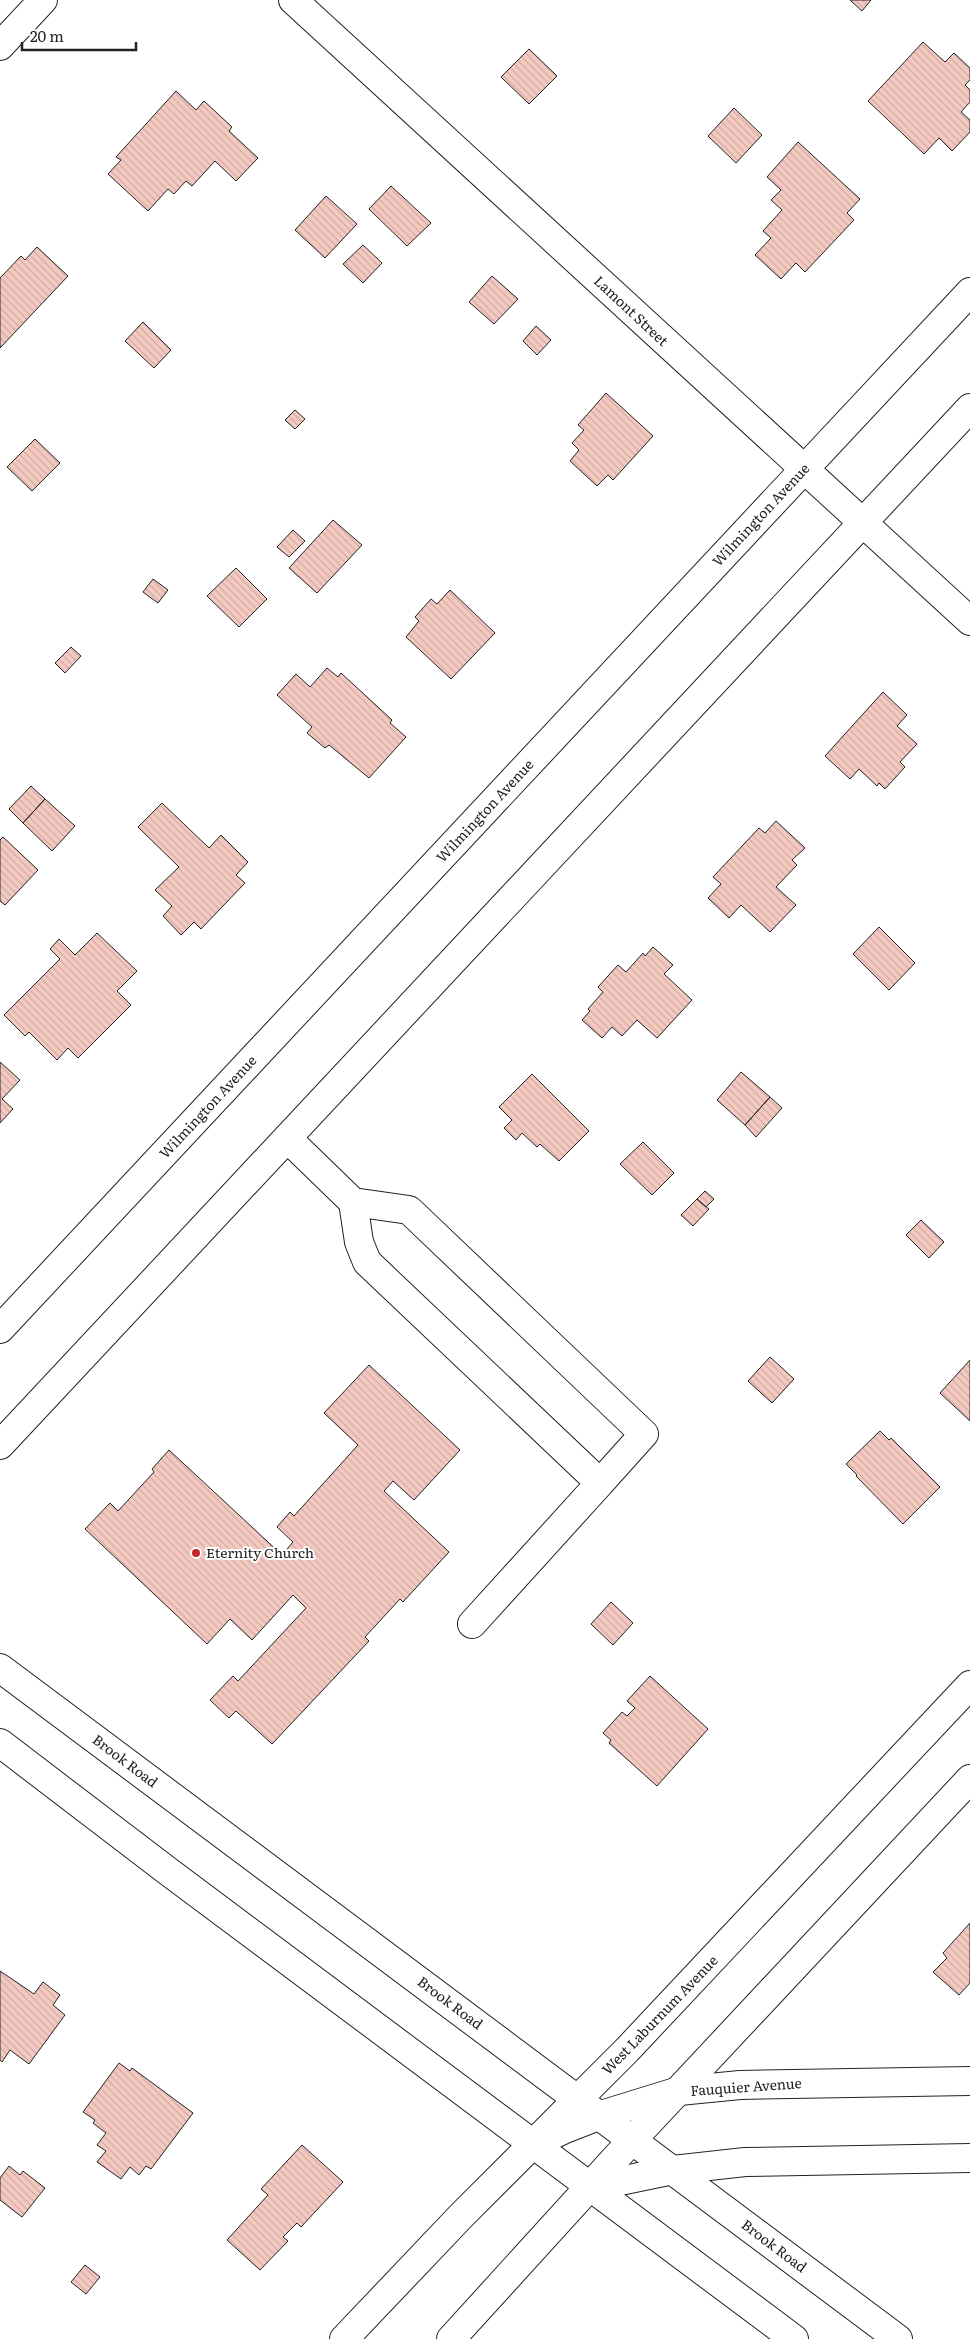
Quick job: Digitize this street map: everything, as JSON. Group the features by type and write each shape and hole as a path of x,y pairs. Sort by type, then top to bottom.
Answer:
{"street":[{"path":"0,46 43,0"},
{"name":"Lamont Street","path":"293,0 970,622"},
{"name":"Wilmington Avenue","path":"0,1329 970,292"},
{"path":"0,1445 970,408"},
{"path":"287,1138 353,1202 409,1210 644,1434 472,1624"},
{"path":"353,1202 359,1242 367,1262 600,1483"},
{"name":"Brook Road","path":"0,1668 579,2098 898,2339"},
{"name":"West Laburnum Avenue","path":"344,2339 654,2022 970,1685"},
{"path":"0,1743 794,2339"},
{"path":"451,2339 633,2139 970,1779"},
{"name":"Fauquier Avenue","path":"533,2144 601,2115 679,2091 740,2085 970,2081"},
{"path":"591,2187 673,2170 746,2162 970,2158"}],"building":[{"path":"850,0 871,0 862,11"},
{"path":"923,42 945,62 954,53 970,68 970,80 965,85 970,90 970,102 961,112 970,120 970,132 952,151 939,138 924,154 868,101"},
{"path":"529,49 557,76 529,104 501,77"},
{"path":"176,91 196,110 204,101 232,127 229,131 258,158 236,181 215,161 192,186 186,181 174,194 168,189 148,211 108,174 121,160 116,157"},
{"path":"734,108 762,135 736,163 708,136"},
{"path":"798,142 860,199 847,213 854,220 805,272 796,263 781,279 755,255 771,238 763,231 782,210 771,200 781,190 767,177"},
{"path":"391,186 431,223 407,246 369,209"},
{"path":"326,196 357,224 325,258 295,230"},
{"path":"363,245 382,263 363,283 343,264"},
{"path":"37,247 68,276 0,348 0,278 21,256 25,260"},
{"path":"492,276 518,299 494,324 469,302"},
{"path":"143,322 171,350 154,368 125,341"},
{"path":"536,326 551,340 537,355 523,341"},
{"path":"606,393 653,436 613,480 608,475 597,486 570,461 579,450 572,443 584,430 578,425"},
{"path":"295,410 305,419 295,429 285,420"},
{"path":"35,439 60,463 32,491 7,467"},
{"path":"333,520 362,545 317,593 289,568"},
{"path":"293,530 305,541 289,557 277,547"},
{"path":"236,568 267,599 239,627 207,596"},
{"path":"153,579 168,590 158,603 143,592"},
{"path":"450,590 495,633 451,679 406,637 419,621 415,617 431,599 437,604"},
{"path":"71,647 81,656 65,673 55,663"},
{"path":"327,668 338,677 341,673 392,720 390,723 406,737 369,778 329,745 325,748 307,733 312,727 277,695 296,674 310,687"},
{"path":"883,692 907,715 897,726 917,744 900,762 905,767 885,789 879,783 877,786 859,769 850,779 825,756"},
{"path":"31,786 45,799 23,823 9,809"},
{"path":"45,799 75,826 52,851 23,823"},
{"path":"162,803 209,848 221,835 248,862 236,875 245,883 201,929 194,922 181,935 163,916 172,906 155,890 179,867 138,827"},
{"path":"776,821 805,848 792,860 797,865 776,887 796,905 770,932 741,905 729,918 708,898 721,884 713,877 759,828 765,833"},
{"path":"3,837 38,870 5,905 0,901 0,840"},
{"path":"879,927 915,963 889,990 853,954"},
{"path":"97,933 137,971 117,991 131,1005 78,1058 68,1048 57,1060 29,1032 25,1036 4,1015 60,959 50,949 59,939 75,955"},
{"path":"653,947 673,965 664,974 692,1000 657,1038 637,1020 622,1036 612,1027 602,1038 582,1020 590,1011 588,1009 603,992 598,987 618,965 626,972 643,953 645,956"},
{"path":"0,1062 20,1080 2,1099 13,1109 0,1123"},
{"path":"741,1072 770,1097 745,1125 717,1100"},
{"path":"532,1074 589,1131 559,1161 540,1144 537,1147 522,1133 516,1140 504,1128 512,1120 499,1107"},
{"path":"770,1097 782,1108 756,1137 745,1125"},
{"path":"643,1142 674,1173 652,1195 620,1164"},
{"path":"705,1191 714,1199 706,1207 697,1199"},
{"path":"697,1199 709,1209 693,1226 681,1215"},
{"path":"921,1220 944,1242 929,1258 906,1235"},
{"path":"770,1357 794,1379 772,1403 748,1381"},
{"path":"970,1360 970,1421 940,1393"},
{"name":"Eternity Church","path":"369,1365 460,1450 414,1500 393,1481 384,1491 449,1552 403,1602 400,1599 365,1637 369,1641 272,1744 236,1711 229,1718 210,1700 233,1676 238,1681 306,1608 293,1595 252,1640 230,1619 207,1644 85,1529 110,1503 118,1511 154,1472 152,1469 169,1450 282,1555 293,1542 277,1527 290,1512 294,1516 358,1445 324,1413"},
{"path":"880,1431 889,1440 891,1438 940,1487 903,1524 846,1464"},
{"path":"611,1602 633,1623 613,1645 591,1624"},
{"path":"650,1676 708,1729 657,1786 609,1743 611,1740 603,1733 622,1712 627,1716 635,1708 627,1701"},
{"path":"970,1923 970,1983 959,1995 933,1972 947,1958 943,1953"},
{"path":"0,1971 34,1994 43,1982 60,1995 53,2005 65,2015 29,2064 10,2050 2,2062 0,2060"},
{"path":"119,2063 130,2071 132,2068 193,2113 151,2169 146,2166 139,2175 130,2167 121,2179 97,2162 106,2151 97,2145 106,2133 93,2123 95,2120 83,2112"},
{"path":"302,2145 343,2182 301,2227 297,2223 283,2237 288,2241 260,2270 227,2240 268,2195 261,2189"},
{"path":"9,2166 20,2175 23,2171 45,2188 22,2217 0,2200 0,2178"},
{"path":"85,2265 100,2277 86,2294 71,2282"}],"place":[{"name":"Eternity Church","path":"196,1553"}]}
